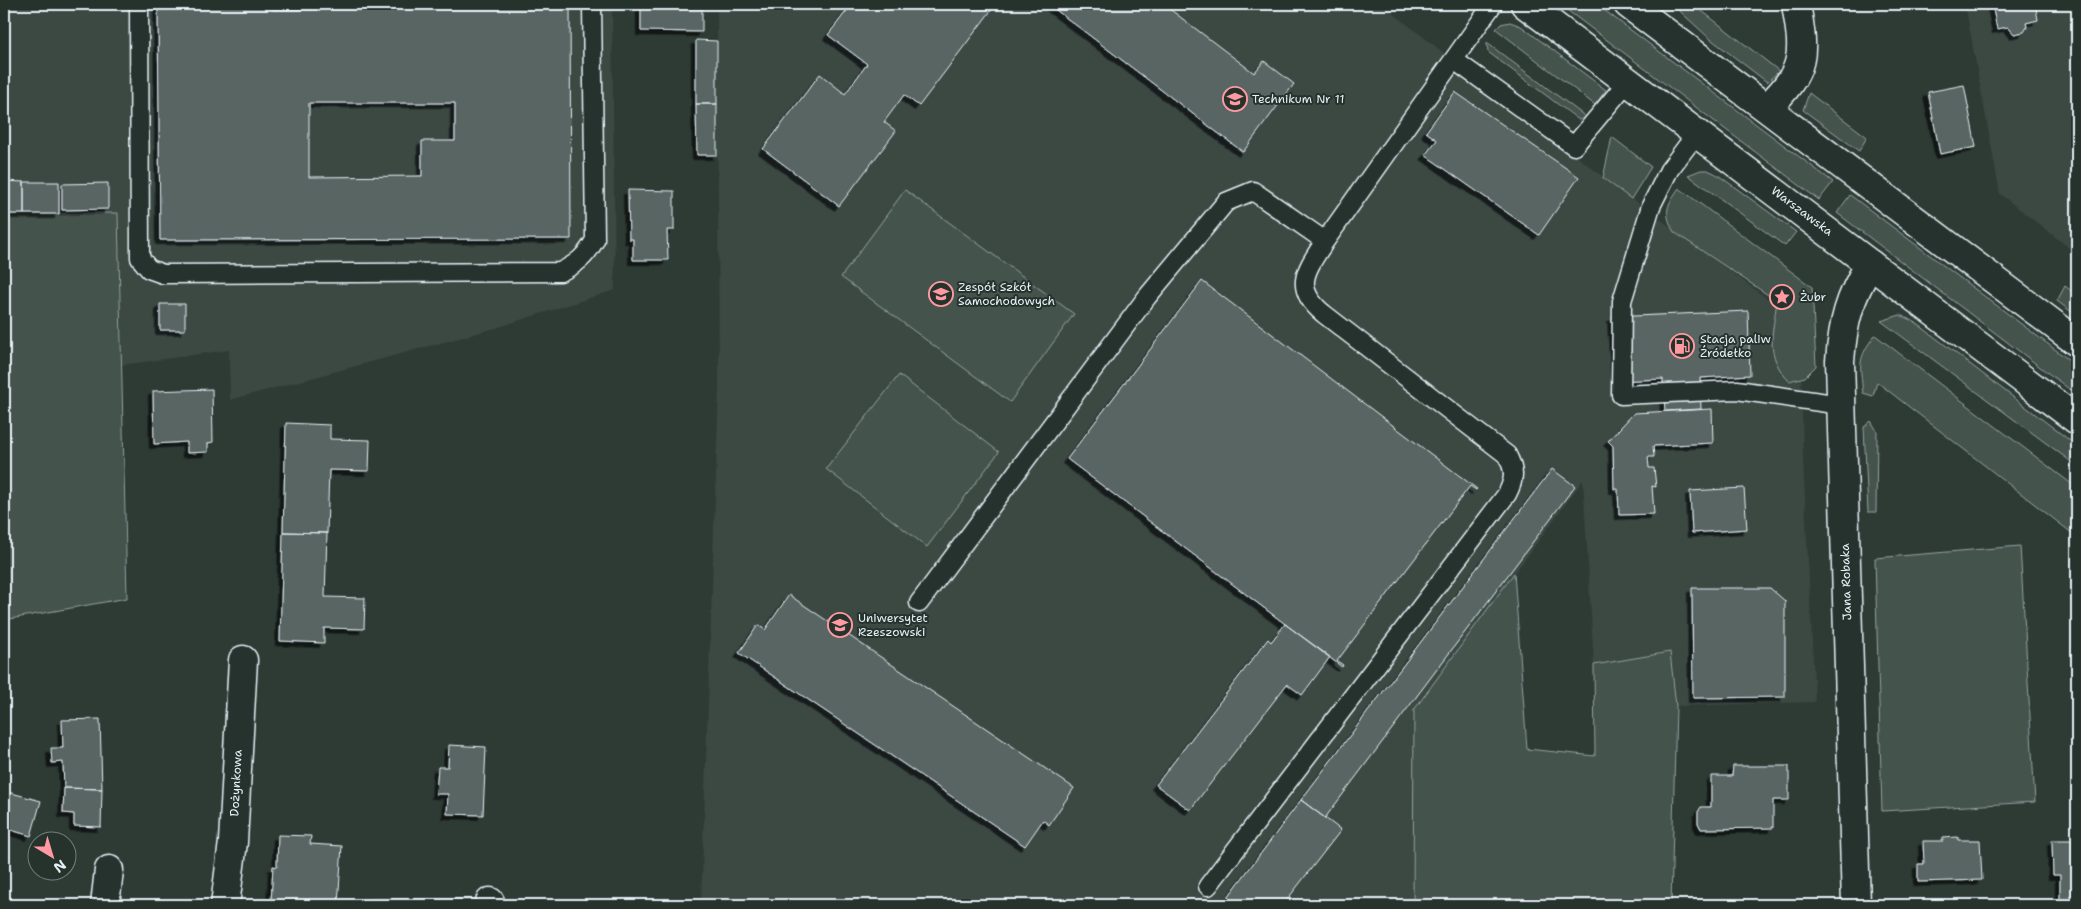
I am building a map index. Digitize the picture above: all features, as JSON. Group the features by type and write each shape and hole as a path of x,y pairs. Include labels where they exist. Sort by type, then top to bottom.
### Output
{"main road":[{"name":"Warszawska","path":"1526,4 2077,420"},
{"path":"1628,4 2077,342"},
{"path":"1767,108 1796,74 1802,43 1796,4"},
{"name":"Jana Robaka","path":"1856,905 1840,361 1842,336 1852,294 1870,264"},
{"name":"Dożynkowa","path":"225,905 233,842 243,660"},
{"path":"105,905 109,870"}],"lane":[{"path":"139,4 140,258 149,269 163,274 560,272 577,264 589,252 595,240 592,4"},
{"path":"1208,886 1507,494 1514,480 1513,466 1507,455 1324,314 1311,300 1305,288 1304,274 1324,241 1493,4"},
{"path":"1454,60 1574,146 1628,81"},
{"path":"1696,133 1669,170 1652,206 1622,301 1621,395 1737,390 1841,405"},
{"path":"919,603 1148,298 1226,202 1253,191 1324,241"}],"shaded area":[{"path":"4,4 612,4 615,290 496,328 230,400 229,350 122,365 118,213 6,214 4,283"},
{"path":"717,4 1381,4 1602,176 1800,323 1803,458 1815,702 1676,706 1670,652 1594,665 1583,480 1414,710 1413,905 701,905 719,386"},
{"path":"1559,4 1596,4 1833,182 1819,200"},
{"path":"1672,4 1693,4 1779,71 1767,82 1708,37"},
{"path":"1965,4 2077,4 2077,254 2000,194"},
{"path":"1510,22 1521,26 1606,90 1595,105 1496,29 1501,24"},
{"path":"1487,43 1586,117 1579,120 1488,52"},
{"path":"1809,93 1867,137 1859,151 1803,110"},
{"path":"1612,137 1651,167 1631,199 1603,178"},
{"path":"1701,170 1708,170 1718,175 1796,232 1785,246 1688,175"},
{"path":"1679,188 1812,287 1816,366 1805,377 1789,381 1776,362 1773,352 1772,333 1777,301 1674,232 1668,219 1668,209"},
{"path":"905,190 1074,314 1010,402 841,277"},
{"path":"1850,195 2077,366 2077,395 1837,213"},
{"path":"118,213 127,598 4,620 4,283 6,214"},
{"path":"2065,286 2077,295 2077,316 2057,301"},
{"path":"1900,315 1915,322 2077,446 2077,466 1881,321"},
{"path":"1875,335 2077,488 2077,537 1877,382 1873,396 1863,393 1861,362 1865,350"},
{"path":"899,375 999,452 927,547 826,469"},
{"path":"1871,421 1877,431 1876,512 1868,512 1864,427"},
{"path":"2020,546 2035,802 1882,811 1875,558"},
{"path":"1514,573 1527,749 1595,756 1594,665 1670,652 1676,706 1671,905 1413,905 1414,710"},
{"path":"372,899 477,899 476,905 372,905"}],"building":[{"path":"158,4 273,4 273,10 454,8 454,4 570,4 571,239 160,240","holes":["309,103 455,103 455,141 422,141 422,176 309,177"]},
{"path":"641,4 702,4 702,32 641,31"},
{"path":"852,4 996,4 919,106 904,95 884,122 896,131 839,206 763,149 820,74 845,94 867,64 828,35"},
{"path":"1048,4 1163,4 1254,73 1264,61 1294,84 1243,152"},
{"path":"1992,4 2035,4 2038,20 2026,23 2027,27 2024,32 2014,34 2008,27 1997,29"},
{"path":"696,40 717,41 717,104 696,104"},
{"path":"1964,85 1976,147 1940,154 1928,92"},
{"path":"1455,92 1579,177 1539,235 1425,155 1437,140 1426,132"},
{"path":"696,104 717,104 717,155 697,155"},
{"path":"4,181 24,182 24,214 4,214"},
{"path":"24,182 59,182 59,214 24,214"},
{"path":"108,183 108,209 62,210 62,184"},
{"path":"628,190 674,191 674,230 667,230 668,260 633,260 633,239 629,239"},
{"path":"1202,281 1477,489 1470,486 1337,661 1343,665 1342,667 1067,459"},
{"path":"160,304 185,304 185,330 160,330"},
{"name":"Stacja paliw Źródełko","path":"1748,311 1750,375 1700,378 1701,409 1665,411 1663,379 1616,381 1612,317"},
{"path":"212,389 213,442 208,443 208,452 187,453 187,442 154,444 153,391"},
{"path":"1712,409 1713,443 1653,446 1654,457 1648,457 1649,468 1654,468 1656,487 1652,486 1654,514 1619,515 1618,489 1614,489 1613,446 1608,441 1634,413"},
{"path":"286,423 330,425 330,439 370,440 369,471 329,470 327,533 283,532"},
{"path":"1552,469 1575,486 1325,818 1301,800"},
{"path":"1744,488 1747,529 1692,533 1690,491"},
{"path":"283,532 327,533 325,597 365,598 364,629 324,628 324,643 280,641"},
{"path":"1692,588 1770,588 1785,601 1785,697 1693,698"},
{"path":"789,595 1074,788 1049,825 1043,820 1025,846 739,653 758,625 765,630"},
{"path":"1285,624 1330,657 1302,695 1287,684 1190,810 1156,785 1268,639 1271,642"},
{"path":"100,719 102,789 64,788 63,762 52,763 51,748 63,748 62,720"},
{"path":"449,745 486,747 483,815 447,814 448,794 436,794 438,767 448,767"},
{"path":"1733,766 1789,766 1789,800 1773,800 1773,828 1701,829 1698,823 1698,812 1701,807 1711,807 1711,776 1732,776"},
{"path":"64,788 102,789 101,827 74,826 74,814 63,813"},
{"path":"4,791 41,801 32,832 28,832 28,835 4,828"},
{"path":"1301,800 1341,830 1283,905 1222,905"},
{"path":"278,835 311,836 310,844 342,846 338,905 271,903 273,866 277,867"},
{"path":"1958,837 1958,840 1980,840 1982,880 1918,882 1918,864 1924,864 1923,841 1943,841 1943,838"},
{"path":"2052,840 2077,840 2077,905 2060,905 2060,875 2053,875"}],"place":[{"name":"Technikum Nr 11","path":"1235,99"},
{"name":"Zespół Szkół Samochodowych","path":"941,294"},
{"name":"Żubr","path":"1782,297"},
{"name":"Stacja paliw Źródełko","path":"1682,346"},
{"name":"Uniwersytet Rzeszowski","path":"840,625"}]}
